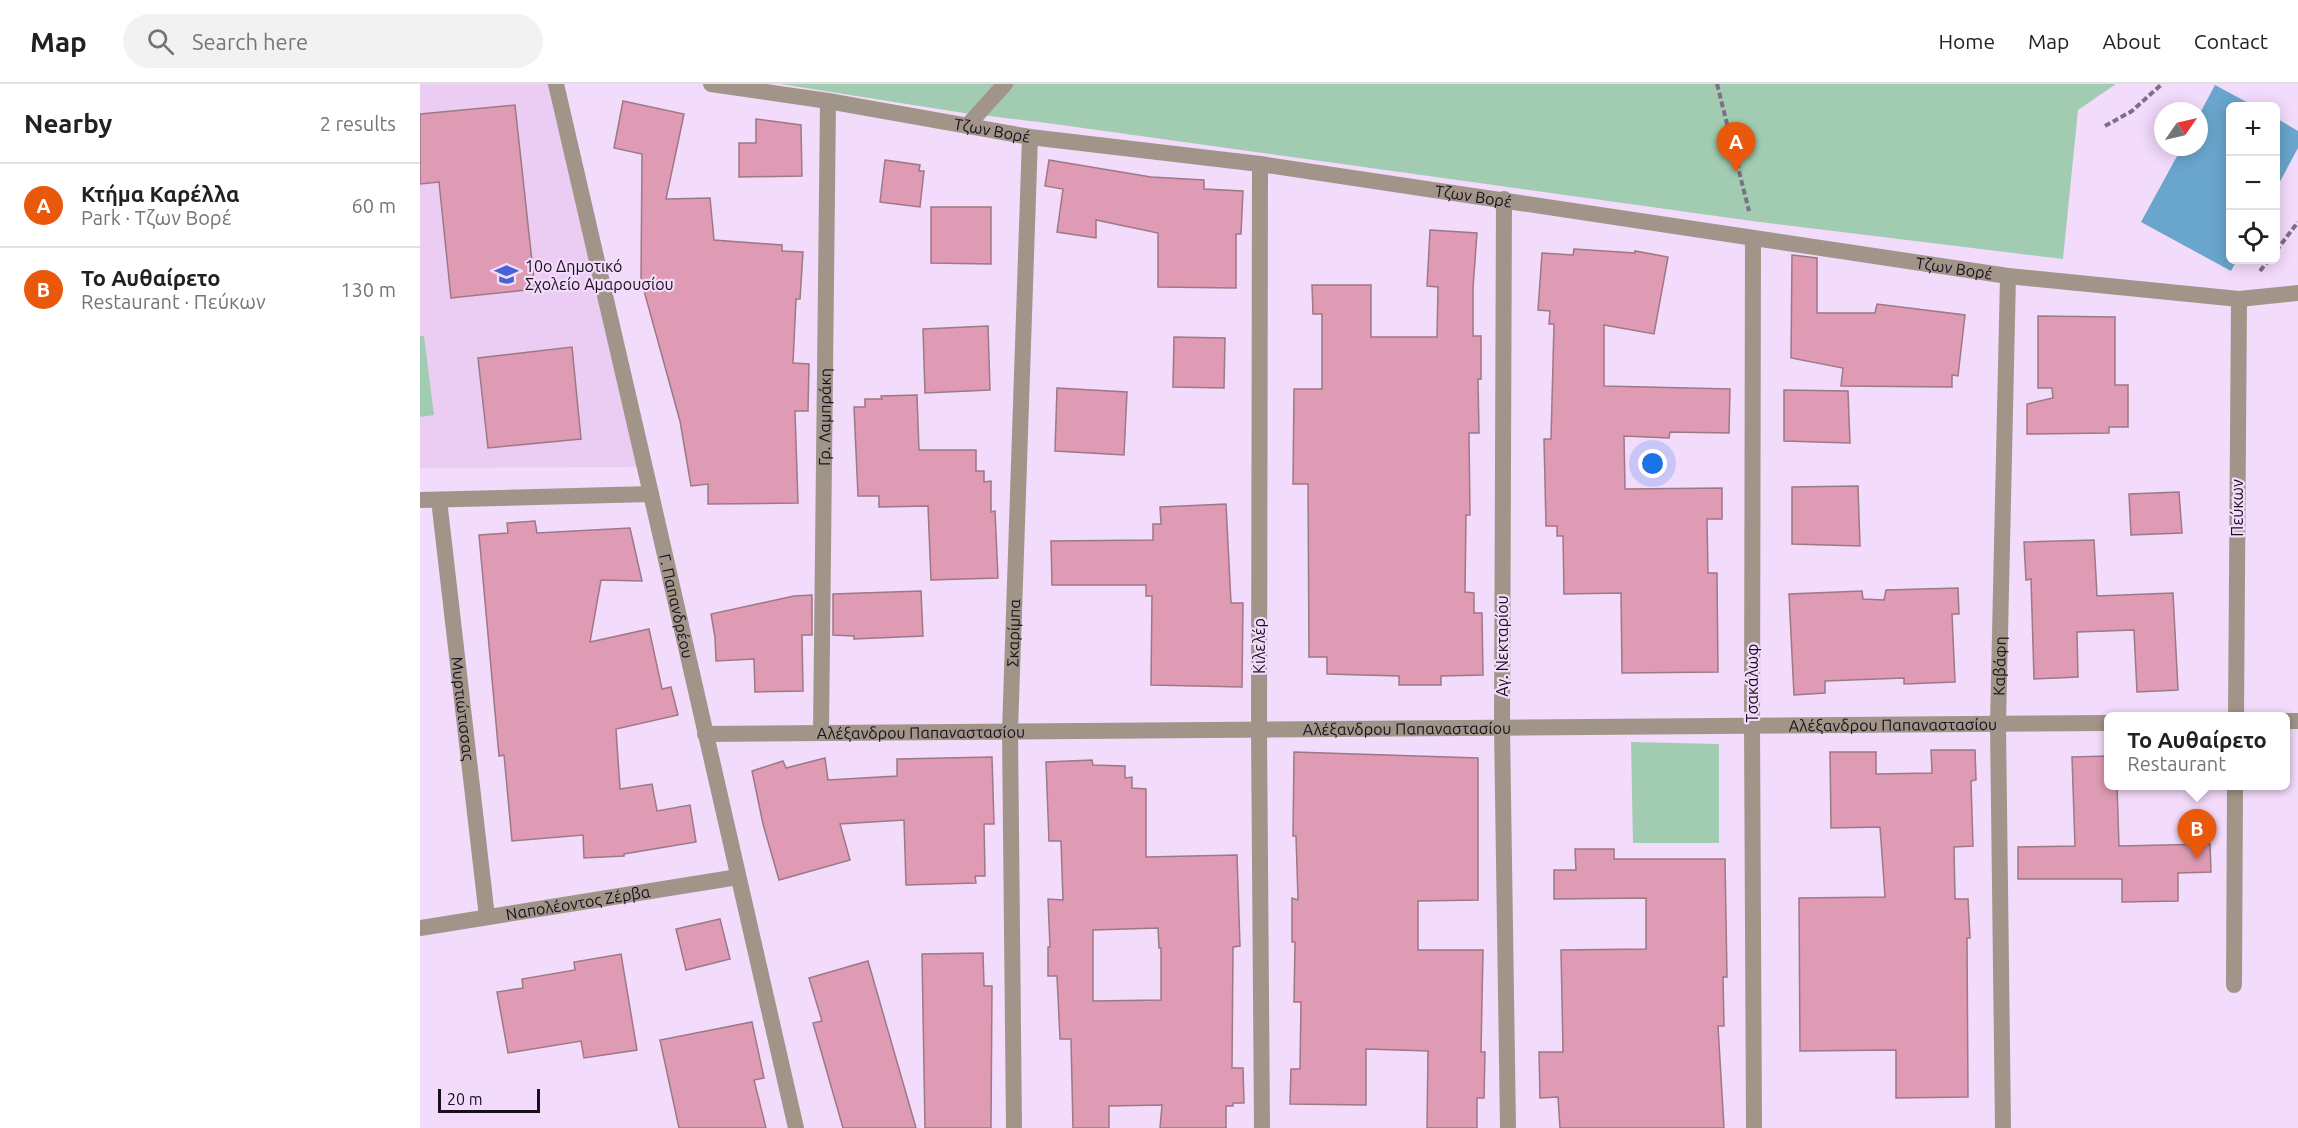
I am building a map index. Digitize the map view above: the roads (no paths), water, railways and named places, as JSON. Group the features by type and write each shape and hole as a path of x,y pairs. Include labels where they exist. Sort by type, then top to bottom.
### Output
{"street":[{"name":"Γ. Παπανδρέου","path":"556,84 796,1128"},
{"name":"Τζων Βορέ","path":"711,84 828,101 1030,137 1260,164 2008,276 2238,299 2298,293"},
{"path":"968,125 1005,84"},
{"name":"Γρ. Λαμπράκη","path":"821,733 828,101"},
{"name":"Σκαρίμπα","path":"1014,1128 1010,732 1030,137"},
{"name":"Κιλελέρ","path":"1260,164 1259,730 1262,1128"},
{"name":"Αγ. Νεκταρίου","path":"1504,199 1502,728 1508,1128"},
{"name":"Τσακάλωφ","path":"1753,238 1754,1128"},
{"name":"Καβάφη","path":"2003,1128 1998,724 2008,276"},
{"name":"Πεύκων","path":"2236,712 2238,299"},
{"path":"420,500 651,494"},
{"name":"Μυρτιώτισσας","path":"439,500 487,917"},
{"name":"Αλέξανδρου Παπαναστασίου","path":"705,734 2104,723"},
{"path":"2234,985 2235,790"},
{"name":"Ναπολέοντος Ζέρβα","path":"420,928 738,877"}],"water":[{"path":"2215,85 2247,102 2226,102 2226,264 2235,264 2231,271 2141,222 2177,156 2208,156 2208,102 2206,102"},
{"path":"2280,120 2298,131 2298,148 2280,182"}],"place":[{"name":"Κτήμα Καρέλλα","path":"1736,172"},
{"name":"10ο Δημοτικό Σχολείο Αμαρουσίου","path":"507,275"},
{"name":"Το Αυθαίρετο","path":"2197,859"}]}
